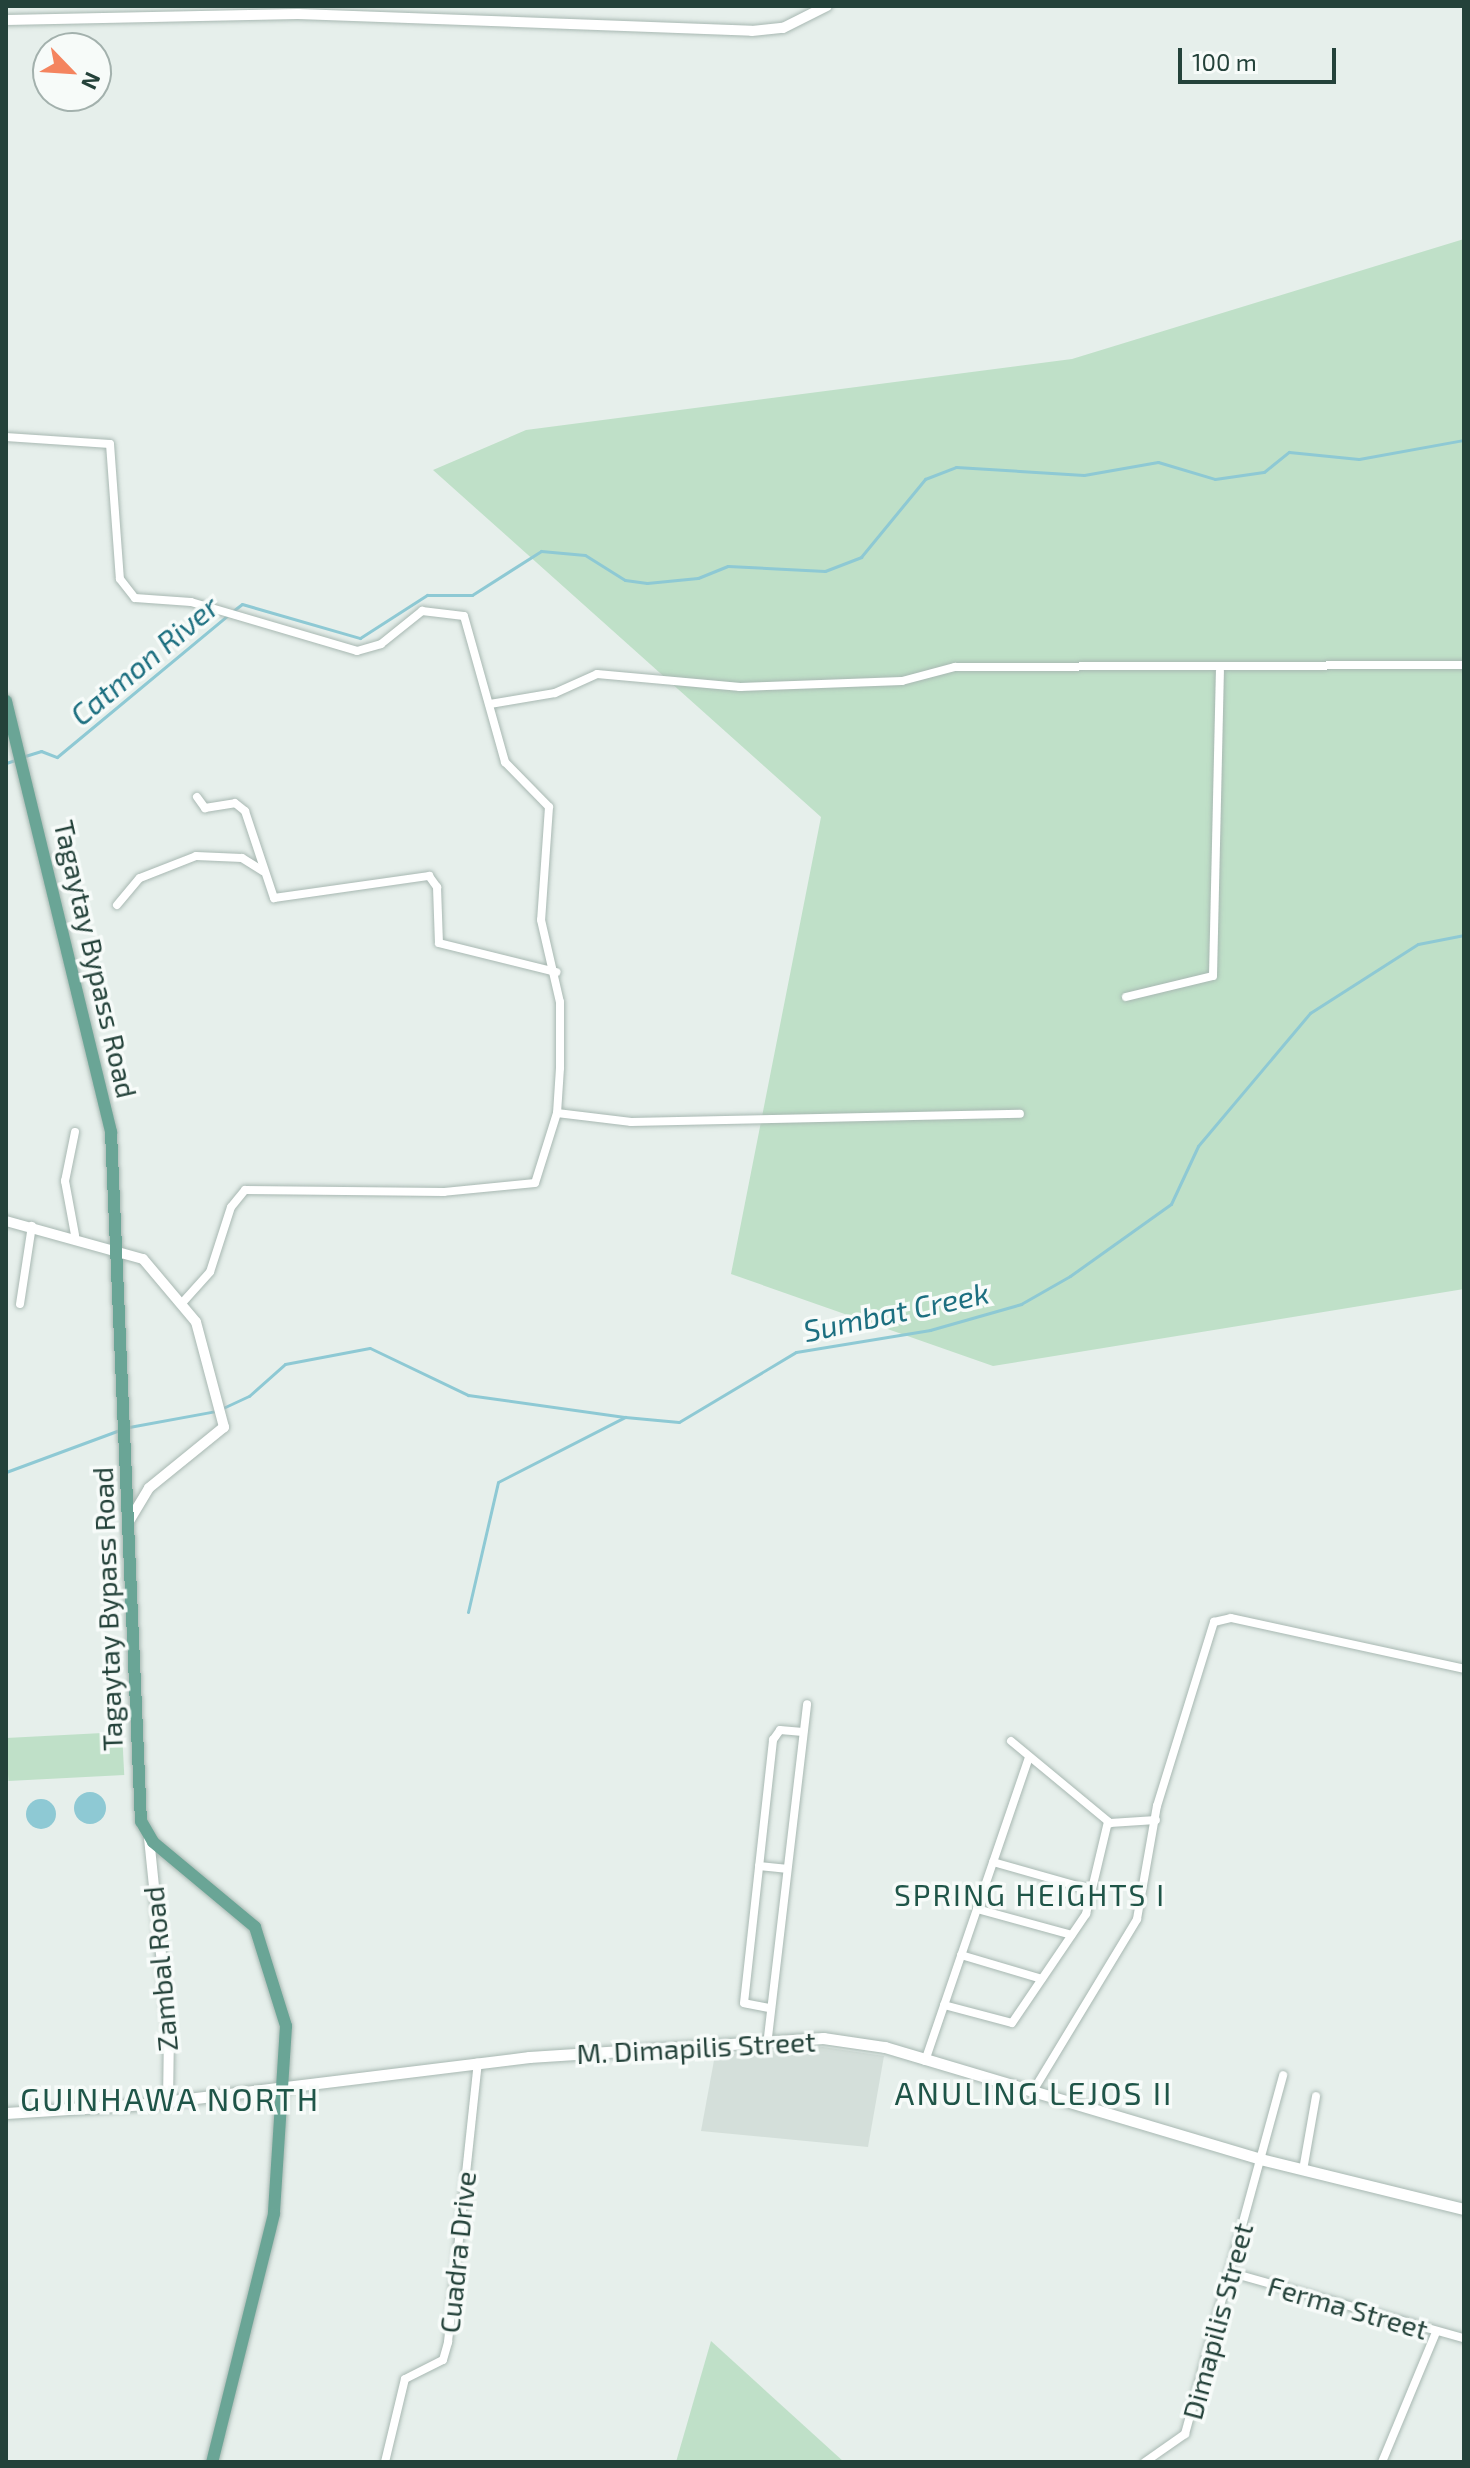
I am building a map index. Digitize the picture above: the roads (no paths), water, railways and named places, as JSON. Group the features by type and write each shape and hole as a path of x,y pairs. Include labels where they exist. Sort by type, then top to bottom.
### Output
{"main road":[{"name":"Tagaytay Bypass Road","path":"6,701 33,798 110,1122 140,1813 149,1838"},
{"path":"149,1838 255,1927 285,2019 285,2089 263,2273 212,2462"},
{"name":"M. Dimapilis Street","path":"6,2113 285,2089 529,2057 768,2037 852,2040 1260,2159 1464,2209"}],"street":[{"path":"6,20 298,14 752,31 783,28 827,6"},
{"path":"6,437 110,444 125,588 143,601 219,609 366,652 422,611 454,611 471,624 509,768 549,807 541,920 556,972 557,1113 535,1183 444,1192 239,1193 210,1272 184,1301"},
{"path":"490,704 555,693 597,674 740,687 902,681 947,668 1220,671 1464,665"},
{"path":"1126,997 1213,976 1220,671"},
{"path":"197,797 205,808 241,806 264,872 278,899 429,876 437,887 439,943 556,972"},
{"path":"117,905 140,878 196,856 242,858 264,872"},
{"path":"557,1113 631,1122 1020,1114"},
{"path":"75,1132 65,1181 75,1235"},
{"path":"6,1221 75,1235 114,1248 154,1267 184,1301 218,1400 222,1432 139,1499 128,1534"},
{"path":"20,1304 32,1226"},
{"path":"1033,2091 1137,1919 1156,1820 1199,1669 1221,1618 1464,1669"},
{"path":"768,2037 807,1704"},
{"path":"769,2008 744,2003 775,1734 803,1732"},
{"path":"1011,1741 1108,1822 1156,1820"},
{"path":"925,2061 1029,1757"},
{"path":"944,2005 1012,2023 1072,1935 1092,1890 1108,1822"},
{"name":"Zambal Road","path":"149,1838 169,2031 168,2100"},
{"path":"993,1862 1092,1890"},
{"path":"759,1866 786,1869"},
{"path":"977,1909 1072,1935"},
{"path":"961,1955 1042,1979"},
{"name":"Cuadra Drive","path":"385,2462 405,2379 443,2360 448,2342 478,2063"},
{"name":"Dimapilis Street","path":"1145,2462 1185,2434 1232,2273 1283,2075"},
{"path":"1303,2170 1316,2096"},
{"name":"Ferma Street","path":"1232,2273 1464,2338"},
{"path":"1382,2462 1436,2332"}],"water":[{"path":"90,1792 101,1797 106,1808 101,1819 90,1824 79,1819 74,1808 79,1797"},
{"path":"41,1799 47,1800 55,1808 55,1820 47,1828 41,1829 35,1828 27,1820 26,1814 27,1808 35,1800"}],"waterway":[{"name":"Catmon River","path":"233,611 242,604 360,638 427,595 472,595 541,551 585,555 625,580 647,583 698,578 728,566 825,571 861,557 925,479 956,467 1084,475 1158,462 1215,479 1264,472 1289,452 1359,459 1464,440"},
{"name":"Catmon River","path":"25,756 41,751 57,757 227,616"},
{"name":"Catmon River","path":"6,763 18,759"},
{"name":"Sumbat Creek","path":"468,1612 498,1482 625,1417 679,1422 796,1352 930,1330 1021,1304 1070,1276 1171,1204 1198,1146 1310,1013 1418,944 1464,935"},
{"path":"223,1408 249,1396 285,1364 370,1348 468,1395 624,1417"},
{"path":"129,1427 216,1411"},
{"path":"6,1472 122,1429"}],"district":[{"name":"SPRING HEIGHTS I","path":"1030,1894"},
{"name":"ANULING LEJOS II","path":"1034,2092"},
{"name":"GUINHAWA NORTH","path":"170,2098"}]}
